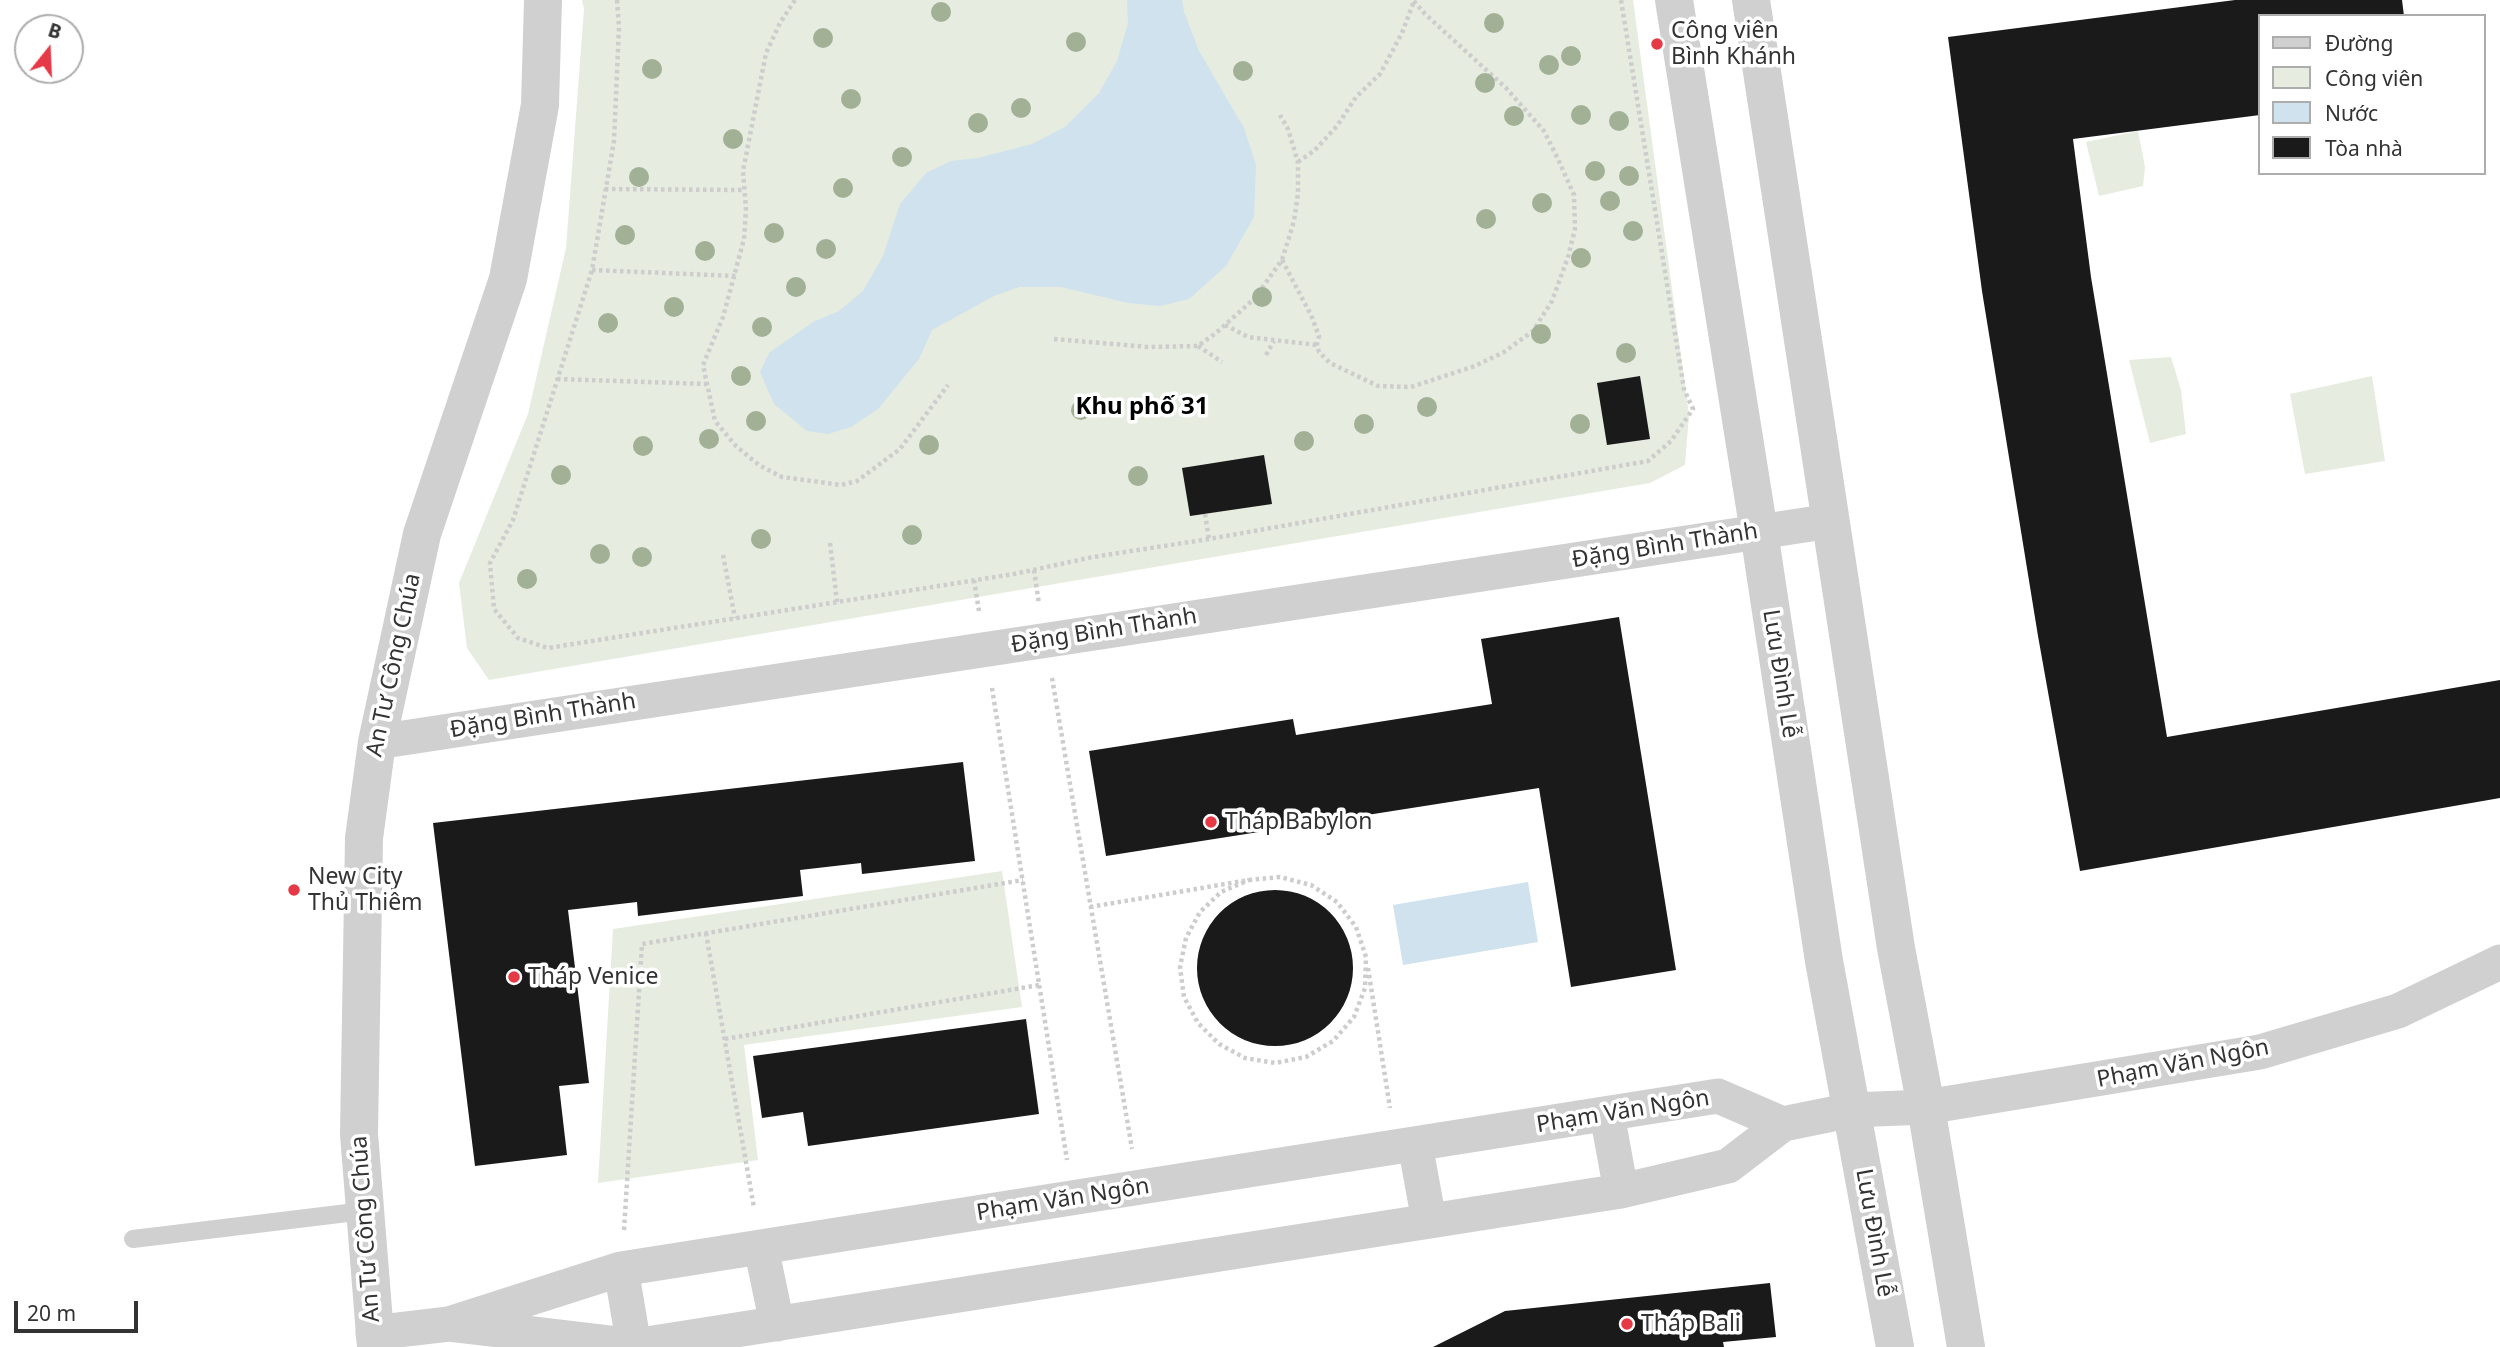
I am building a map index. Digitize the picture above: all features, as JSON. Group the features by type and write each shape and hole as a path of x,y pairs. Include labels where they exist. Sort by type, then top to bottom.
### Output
{"street":[{"name":"An Tư Công Chúa","path":"374,1340 359,1134 364,838 377,742 422,534 508,279 540,104 543,0"},
{"name":"Lưu Đình Lễ","path":"1674,0 1824,961 1895,1347"},
{"path":"1751,0 1896,948 1966,1347"},
{"name":"Đặng Bình Thành","path":"377,742 1831,521"},
{"name":"Phạm Văn Ngôn","path":"449,1324 621,1269 1718,1096 1783,1124 1852,1110 1926,1107 2260,1052 2398,1011 2500,962"},
{"path":"1607,1114 1621,1191"},
{"path":"374,1340 449,1324 634,1346 1621,1191 1728,1166 1783,1124"},
{"path":"1406,1145 1429,1221"},
{"path":"761,1247 777,1324"},
{"path":"621,1269 634,1346"}],"lane":[{"path":"133,1239 364,1212"}],"path":[{"path":"617,0 619,27 614,141 592,271 513,520 490,564 494,609 518,638 548,648 1034,570 1093,557 1648,461 1671,441 1693,409 1684,389 1620,0"},
{"path":"795,0 780,23 766,53 743,171 744,239 723,317 703,365 715,421 736,446 782,477 841,485 857,481 900,449 948,385"},
{"path":"1298,162 1315,150 1337,127 1356,97 1380,74 1402,33 1414,0"},
{"path":"1282,260 1311,315 1319,337 1319,352 1330,363 1378,386 1411,387 1475,366 1504,352 1533,331 1552,302 1575,229 1574,195 1544,131 1506,88 1425,14 1414,0"},
{"path":"1198,346 1254,299 1282,260 1294,221 1298,194 1298,162 1288,129 1280,115"},
{"path":"605,189 745,190"},
{"path":"592,271 736,276"},
{"path":"1225,325 1248,337 1317,345"},
{"path":"1054,339 1149,347 1198,346 1222,362"},
{"path":"1266,355 1274,341"},
{"path":"557,379 707,384"},
{"path":"1205,514 1209,539"},
{"path":"830,543 837,602"},
{"path":"723,555 735,618"},
{"path":"1034,570 1138,1188"},
{"path":"975,580 1073,1198"},
{"path":"1090,907 1280,877 1311,885 1337,902 1356,927 1366,957 1406,1145"},
{"path":"621,1269 642,944 1023,880"},
{"path":"1249,880 1221,892 1200,912 1186,938 1180,967 1184,997 1198,1023 1219,1044 1245,1058 1275,1063 1306,1057 1333,1041 1354,1017 1365,988 1366,957"},
{"path":"706,933 761,1247"},
{"path":"724,1039 1039,985"}],"green space":[{"path":"582,0 1633,0 1689,415 1685,465 1650,483 489,680 467,648 459,583 528,414 566,248 584,9"},
{"path":"2138,131 2145,167 2143,186 2099,196 2086,142"},
{"path":"2171,357 2181,390 2186,434 2150,443 2129,360"},
{"path":"2372,376 2385,461 2305,474 2290,394"},
{"path":"1002,871 1022,1007 744,1045 758,1160 598,1183 613,929"}],"water":[{"path":"1127,0 1182,0 1199,51 1244,128 1256,165 1254,217 1226,266 1189,299 1160,306 1128,303 1061,287 1019,287 994,296 932,330 919,359 878,409 851,427 828,434 807,431 774,404 760,372 769,353 813,322 839,311 863,291 883,256 900,204 926,173 951,161 978,158 1032,144 1065,127 1099,93 1117,61 1128,23"},
{"path":"1528,882 1538,942 1403,965 1393,905"}],"building":[{"path":"2235,0 2402,0 2404,14 2258,14 2258,115 2073,139 2091,277 2167,737 2500,680 2500,798 2080,871 2038,636 1982,291 1948,37"},
{"path":"1640,376 1650,439 1607,445 1597,383"},
{"path":"1264,455 1272,504 1190,516 1182,468"},
{"name":"Tháp Babylon","path":"1619,617 1676,970 1571,987 1539,788 1106,856 1089,751 1293,719 1296,735 1492,704 1481,639"},
{"name":"Tháp Venice","path":"963,762 975,861 862,874 861,863 800,870 803,896 638,916 637,902 568,910 589,1083 559,1086 567,1155 475,1166 433,823"},
{"path":"1275,890 1305,896 1330,913 1347,938 1353,968 1347,998 1330,1023 1305,1040 1275,1046 1245,1040 1220,1023 1203,998 1197,968 1203,938 1220,913 1245,896"},
{"path":"1026,1019 1039,1114 808,1146 803,1112 762,1118 753,1056"},
{"name":"Tháp Bali","path":"1770,1283 1776,1337 1723,1342 1724,1347 1433,1347 1505,1311"}],"place":[{"name":"Công viên Bình Khánh","path":"1657,44"},
{"name":"Tháp Babylon","path":"1211,822"},
{"name":"New City Thủ Thiêm","path":"294,890"},
{"name":"Tháp Venice","path":"514,977"},
{"name":"Tháp Bali","path":"1627,1324"}],"district":[{"name":"Khu phố 31","path":"1142,407"}]}
